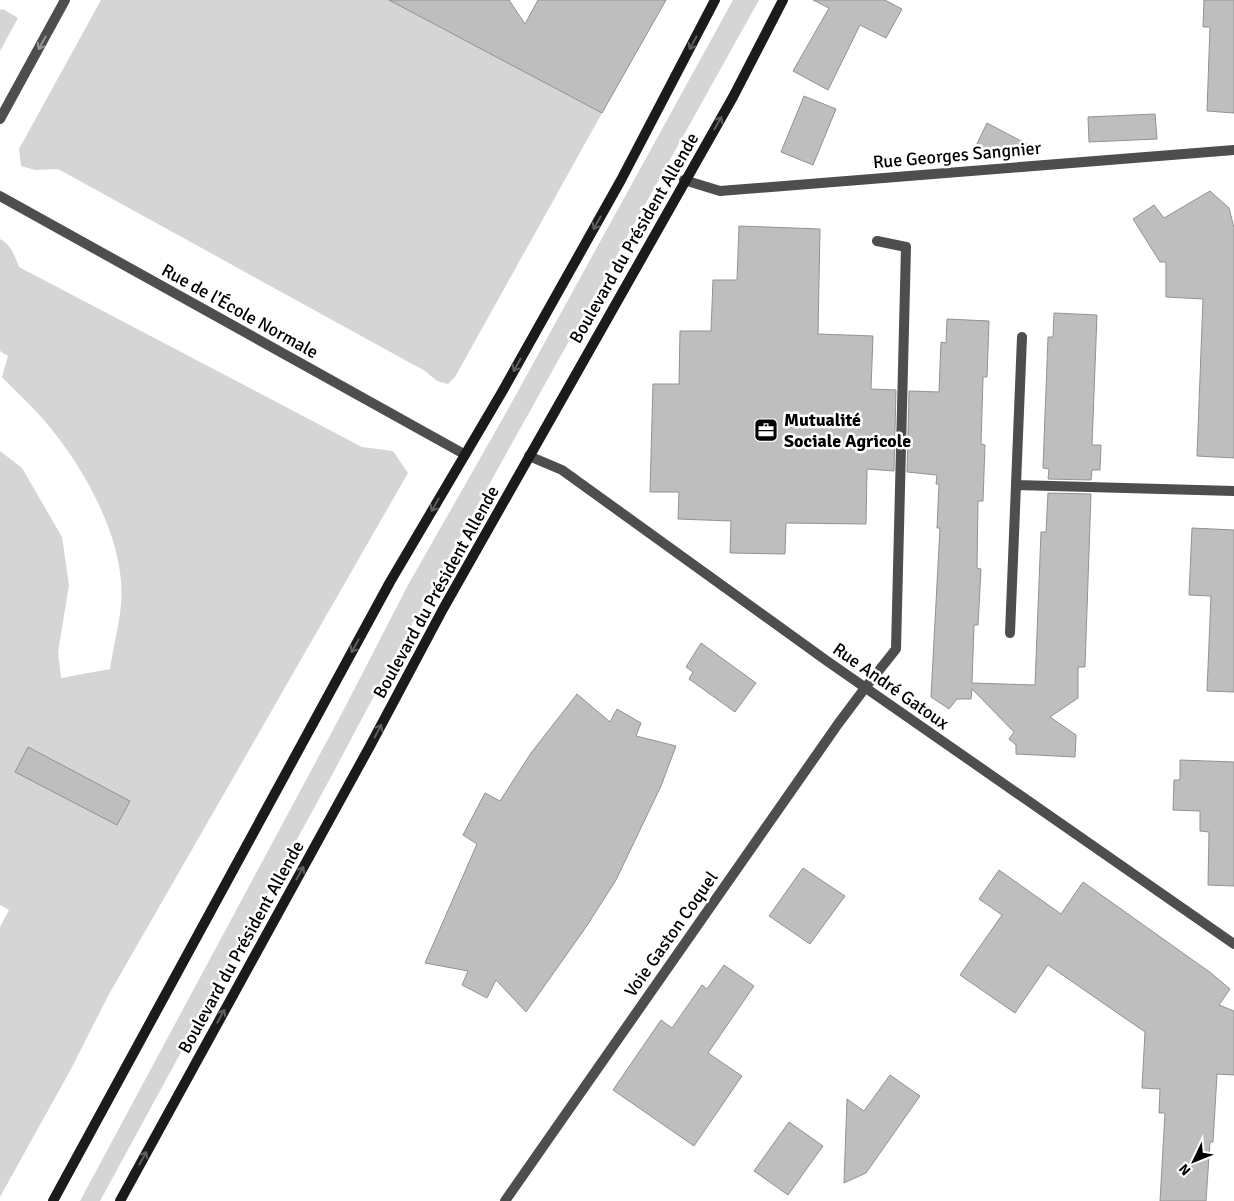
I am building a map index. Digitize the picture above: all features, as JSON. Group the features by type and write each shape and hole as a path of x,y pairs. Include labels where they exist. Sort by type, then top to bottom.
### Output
{"main road":[{"path":"53,1201 390,582 502,392 621,180 715,0"},
{"name":"Boulevard du Président Allende","path":"120,1201 370,746 443,609 733,96 784,0"}],"street":[{"path":"0,119 65,0"},
{"name":"Rue Georges Sangnier","path":"684,180 720,191 1234,150"},
{"name":"Rue de l'École Normale","path":"0,196 464,454"},
{"name":"Voie Gaston Coquel","path":"505,1201 826,740 896,649 906,247 877,241"},
{"path":"1010,633 1022,337"},
{"name":"Rue André Gatoux","path":"529,456 562,470 865,688 1234,944"},
{"path":"1016,485 1234,491"}],"shaded area":[{"path":"101,0 390,0 602,113 455,377 448,384 437,381 425,371 58,169 35,170 21,166 19,149"},
{"path":"733,0 759,0 427,596 332,775 100,1201 80,1201 342,713 408,585 507,411"},
{"path":"3,9 18,18 0,51 0,10"},
{"path":"0,239 10,247 19,267 362,447 393,451 408,473 108,996 71,1069 0,1197 0,927 9,910 0,905 0,451 22,468 62,537 69,585 58,652 61,678 110,669 121,605 121,581 117,556 109,530 87,481 57,437 2,377 8,356 0,351"}],"building":[{"path":"389,0 509,0 525,24 538,0 666,0 602,113"},
{"path":"813,0 885,0 902,9 886,38 860,25 828,90 793,71 829,8"},
{"path":"1204,0 1234,0 1234,113 1207,111 1210,27 1203,27"},
{"path":"804,96 836,109 813,165 781,152"},
{"path":"1155,114 1157,139 1089,142 1088,117"},
{"path":"987,123 1038,150 972,154"},
{"path":"1210,191 1229,208 1234,228 1234,458 1197,456 1203,299 1166,297 1166,262 1160,262 1133,219 1154,205 1164,218"},
{"name":"Mutualité Sociale Agricole","path":"739,226 820,229 818,334 873,336 871,389 896,390 894,471 867,469 866,524 786,523 785,554 730,553 731,521 678,519 679,492 650,492 653,384 679,384 680,331 711,331 713,280 737,280"},
{"path":"1054,313 1097,315 1092,445 1101,445 1100,470 1092,470 1091,480 1048,479 1049,469 1043,468 1048,337 1053,337"},
{"path":"947,319 989,321 987,377 983,377 981,444 985,445 983,501 978,501 977,568 981,569 978,625 974,625 972,683 1035,685 1041,532 1046,532 1048,493 1091,494 1085,667 1078,667 1078,698 1050,717 1076,735 1075,757 1016,754 1016,745 1009,739 1014,732 972,689 971,699 957,699 949,709 931,697 940,528 937,528 939,484 936,484 937,475 907,472 909,391 939,392 941,342 946,343"},
{"path":"1192,528 1234,530 1234,692 1207,691 1211,596 1189,595"},
{"path":"701,643 756,683 735,712 689,679 693,672 686,667"},
{"path":"577,694 610,722 617,709 641,723 636,736 676,746 661,786 616,880 586,927 526,1012 496,980 487,998 462,985 468,971 425,963 477,844 463,835 485,793 500,801 531,753"},
{"path":"28,747 130,801 117,825 15,772"},
{"path":"1180,760 1234,762 1234,886 1208,885 1209,832 1200,831 1200,811 1173,810 1174,780 1180,780"},
{"path":"803,868 845,896 810,944 769,916"},
{"path":"999,870 1061,914 1083,882 1211,973 1230,989 1219,1005 1234,1011 1234,1075 1217,1074 1213,1142 1210,1142 1206,1201 1160,1201 1165,1113 1159,1113 1160,1089 1142,1088 1145,1032 1048,965 1015,1013 960,975 1002,915 979,899"},
{"path":"724,965 754,986 708,1053 742,1076 694,1146 613,1090 661,1020 672,1028 702,985 707,989"},
{"path":"890,1075 920,1096 866,1173 844,1183 847,1099 864,1111"},
{"path":"789,1122 823,1146 788,1195 754,1171"}],"place":[{"name":"Mutualité Sociale Agricole","path":"766,430"}]}
